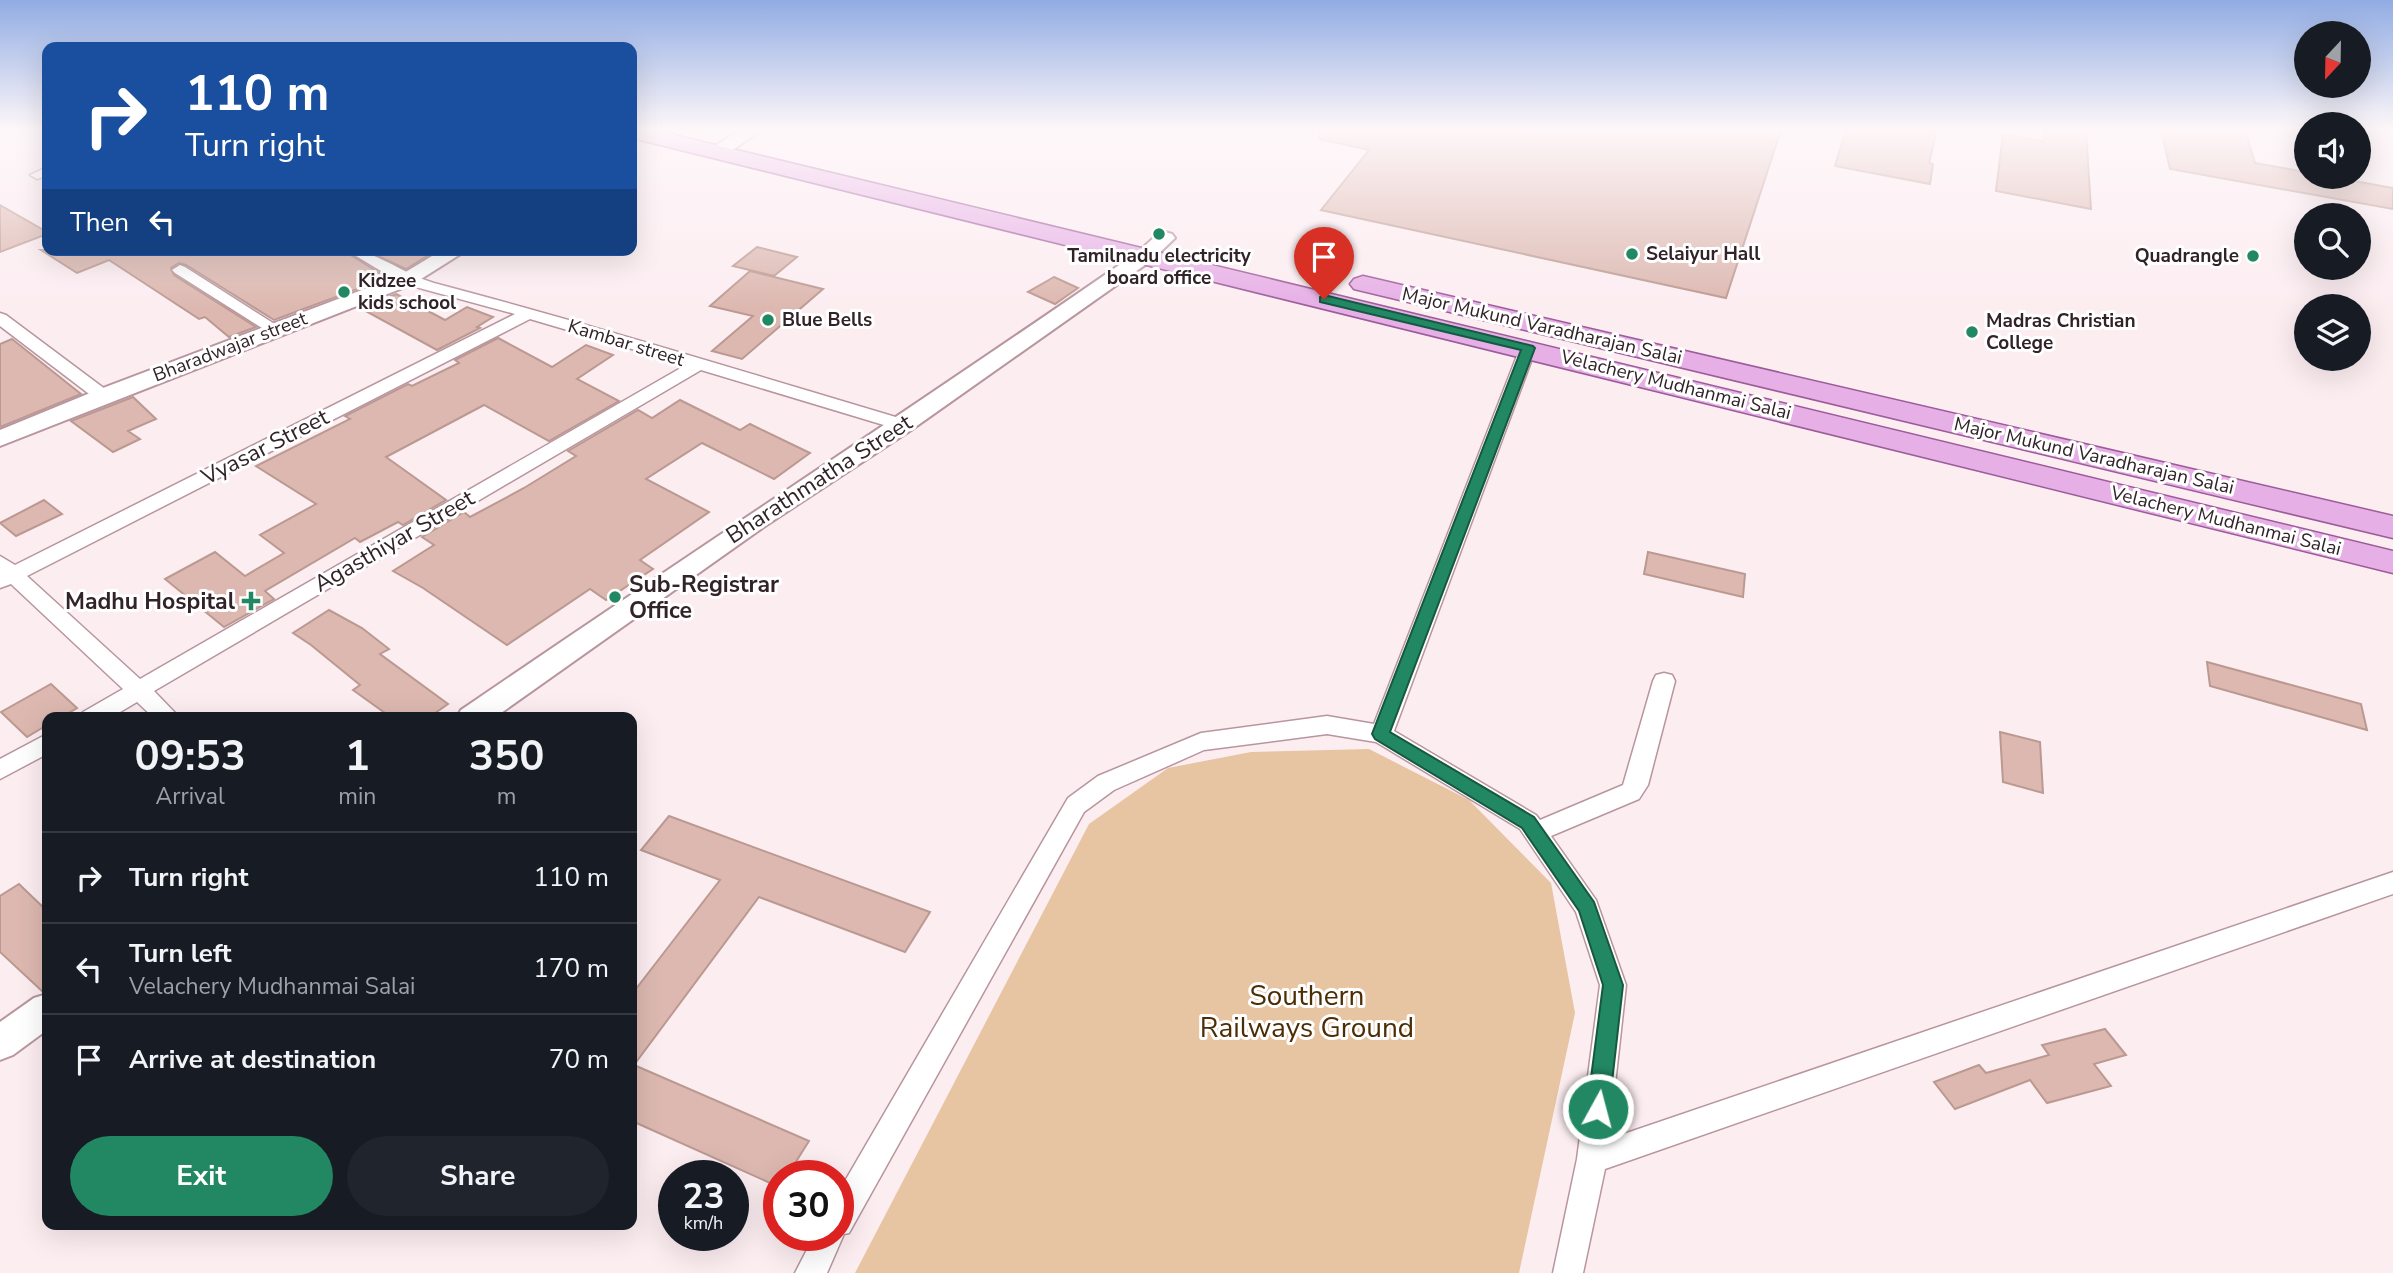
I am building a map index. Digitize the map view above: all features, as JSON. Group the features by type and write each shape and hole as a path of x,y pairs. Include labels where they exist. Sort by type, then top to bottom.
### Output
{"main road":[{"name":"Velachery Mudhanmai Salai","path":"927,189 1155,247 1528,348 2393,562"},
{"name":"Major Mukund Varadharajan Salai","path":"1155,247 2393,527"}],"street":[{"name":"Bharathmatha Street","path":"480,712 756,520 903,425 1155,247"},
{"name":"Kambar street","path":"364,256 406,280 529,313 903,425"},
{"name":"Bharadwajar street","path":"0,439 103,396 406,280 447,256"},
{"path":"180,270 276,330"},
{"name":"Vyasar Street","path":"4,573 529,313"},
{"path":"0,318 103,396"},
{"path":"1381,734 1528,348"},
{"name":"Agasthiyar Street","path":"101,712 698,365"},
{"path":"4,573 163,712"},
{"path":"1535,832 1630,792 1636,785 1664,681"},
{"path":"854,1194 1076,805 1106,783 1201,742 1327,725 1381,734 1528,822 1587,908 1613,985 1592,1159 1568,1273"},
{"path":"0,770 42,746"},
{"path":"1592,1159 2393,883"},
{"path":"0,1043 42,1014"},
{"path":"810,1273 822,1251"}],"green space":[{"name":"Southern Railways Ground","path":"1369,749 1469,800 1551,883 1575,1013 1519,1273 855,1273 1089,824 1168,768 1251,752"}],"building":[{"path":"1337,189 1762,189 1726,298 1321,210"},
{"path":"2090,189 2091,209 1996,191"},
{"path":"2284,189 2393,189 2393,209"},
{"path":"0,205 42,229 42,236 0,252"},
{"path":"757,247 797,257 774,276 733,266"},
{"path":"50,256 352,256 387,278 274,320 186,265 179,263 171,268 174,275 256,327 229,337 205,317 199,319 109,260 77,273"},
{"path":"378,256 427,256 406,269"},
{"path":"750,271 823,289 742,359 712,351 753,316 710,306"},
{"path":"1054,277 1078,288 1055,304 1028,292"},
{"path":"396,294 445,320 467,307 493,317 477,327 480,328 437,350 360,308"},
{"path":"498,338 552,367 586,345 613,355 577,379 619,401 549,441 484,405 386,457 446,500 403,525 398,522 360,542 355,538 265,591 274,599 224,627 165,579 215,552 245,576 284,553 260,535 316,504 256,466 350,419 345,416 408,384 412,386 459,363 455,360"},
{"path":"12,339 81,394 0,427 0,344"},
{"path":"133,397 156,419 128,431 140,439 113,452 71,421"},
{"path":"680,400 740,430 750,424 810,453 774,479 702,443 646,479 709,512 640,560 653,569 606,600 590,589 507,645 393,571 434,545 422,537 464,512 470,517 524,488 576,456 568,451 638,410 652,418"},
{"path":"44,500 62,514 16,536 0,523"},
{"path":"1648,552 1745,574 1743,597 1644,574"},
{"path":"329,610 362,628 389,649 380,654 448,704 437,712 384,712 353,690 360,685 293,633"},
{"path":"2207,662 2361,704 2367,730 2210,686"},
{"path":"51,684 77,708 70,712 42,712 42,728 27,737 1,712"},
{"path":"2000,732 2040,742 2043,793 2003,782"},
{"path":"669,816 930,912 905,952 759,897 637,1061 637,988 720,880 641,850"},
{"path":"19,884 42,906 42,991 0,952 0,896"},
{"path":"2105,1029 2126,1055 2094,1064 2111,1086 2047,1103 2030,1080 1955,1109 1934,1082 1979,1065 1986,1073 2049,1055 2042,1045"},
{"path":"637,1066 809,1141 797,1160 763,1160 763,1180 749,1174 749,1160 719,1160 637,1123"}],"place":[{"name":"Tamilnadu electricity board office","path":"1159,234"},
{"name":"Selaiyur Hall","path":"1632,254"},
{"name":"Quadrangle","path":"2253,256"},
{"name":"Kidzee kids school","path":"344,292"},
{"name":"Blue Bells","path":"768,320"},
{"name":"Madras Christian College","path":"1972,332"},
{"name":"Sub-Registrar Office","path":"615,597"},
{"name":"Madhu Hospital","path":"251,601"}],"route":[{"path":"1324,299 1528,348 1381,734 1528,822 1587,908 1613,985 1598,1109"}]}
